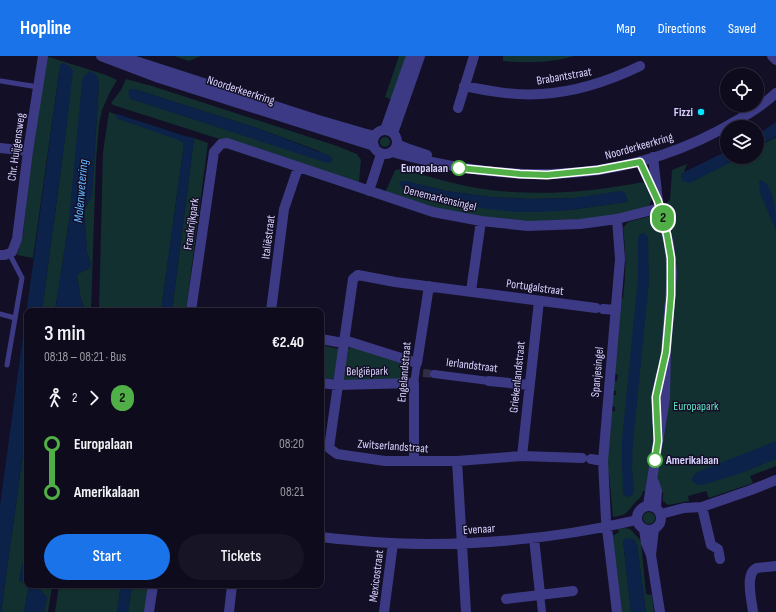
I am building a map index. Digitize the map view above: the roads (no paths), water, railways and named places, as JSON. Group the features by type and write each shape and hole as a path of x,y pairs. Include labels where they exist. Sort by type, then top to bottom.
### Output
{"street":[{"name":"Chr. Huijgensweg","path":"5,254 12,252 17,239 41,56"},
{"name":"Noorderkeerkring","path":"101,56 159,78 377,145"},
{"name":"Noorderkeerkring","path":"120,56 363,133 377,145"},
{"path":"389,132 411,56"},
{"path":"389,132 420,56"},
{"path":"458,108 474,56"},
{"path":"772,56 776,60"},
{"name":"Brabantstraat","path":"464,86 493,92 540,95 582,88 621,75 640,66"},
{"name":"Noorderkeerkring","path":"395,148 432,163 459,168 547,175 598,170 640,162 704,138 743,117 776,93"},
{"path":"369,191 379,132 389,132 396,138 395,148 387,154 377,145"},
{"name":"Denemarkensingel","path":"221,144 227,143 433,212 481,221 536,226 580,224 617,219 659,204"},
{"name":"Frankrijkpark","path":"191,308 214,152 221,144"},
{"path":"0,148 28,151"},
{"path":"653,157 659,204 669,244 672,273 666,352 665,398 653,478 657,491 655,509 661,521 657,527 649,529 639,525 637,520 638,512 644,506 655,509 702,506 776,480"},
{"path":"640,162 659,204"},
{"name":"Italiëstraat","path":"271,308 284,209 298,168"},
{"name":"Spanjesingel","path":"617,219 620,259 603,461 607,527 617,612"},
{"path":"471,292 481,221"},
{"name":"Portugalstraat","path":"344,341 353,279 358,275 471,292 616,310"},
{"name":"Engelandstraat","path":"414,461 414,383 418,369 429,286"},
{"name":"Griekenlandstraat","path":"522,456 538,300"},
{"path":"324,339 344,341 418,369"},
{"path":"338,385 344,341"},
{"name":"Ierlandstraat","path":"434,374 529,385"},
{"name":"Belgiëpark","path":"324,383 338,385 414,383"},
{"name":"Zwitserlandstraat","path":"338,385 329,448 337,454 385,461 457,461 522,456 603,461"},
{"path":"457,461 466,612"},
{"path":"702,506 711,545 718,549 720,559"},
{"name":"Evenaar","path":"324,537 393,543 462,543 534,538 607,527 637,520"},
{"path":"649,529 651,555 660,612"},
{"path":"534,538 542,612"},
{"name":"Mexicostraat","path":"384,612 393,543"},
{"path":"753,612 749,581 751,573 756,569 776,566"},
{"path":"149,612 153,588"},
{"path":"228,612 232,588"},
{"path":"506,599 573,591"}],"lane":[{"path":"1,81 38,87"},
{"path":"5,254 22,278 7,365"},
{"path":"0,314 15,318"}],"water":[{"path":"63,63 70,66 73,71 42,308 27,308 60,65"},
{"name":"Molenwetering","path":"90,71 96,74 99,81 92,194 84,212 87,252 91,264 87,270 79,273 77,276 84,308 55,308 69,221 82,81 84,76"},
{"path":"131,89 257,128 330,156 333,159 331,163 324,162 131,99 128,93"},
{"path":"117,114 194,138 172,308 161,308 184,144 179,140 118,119 115,116"},
{"path":"776,122 776,136 764,144 764,130"},
{"path":"720,154 720,164 727,164 690,183 682,181 681,175 684,172"},
{"path":"761,180 770,189 772,195 775,210 776,231 760,193 759,182"},
{"path":"401,181 447,191 490,197 530,199 574,198 620,191 625,193 628,200 626,202 561,211 522,212 491,210 431,197 402,188 399,183"},
{"path":"644,233 648,237 649,281 633,443 632,468 634,491 632,496 627,497 623,494 622,440 638,277 638,237 640,234"},
{"path":"24,329 24,447 1,612 0,505"},
{"path":"776,441 776,459 744,472 703,485 698,485 692,481 693,476 700,471"},
{"path":"628,538 634,539 637,545 646,612 631,612 623,540"},
{"path":"24,557 24,582 19,581"},
{"path":"28,588 38,588 47,597 44,612 24,612"},
{"path":"121,588 132,588 128,612 117,612"}],"tunnel":[{"path":"423,373 434,374"}],"place":[{"name":"Fizzi","path":"701,112"},
{"name":"Europalaan","path":"459,168"},
{"name":"Amerikalaan","path":"655,460"}],"park label":[{"name":"Europapark","path":"696,406"}]}
